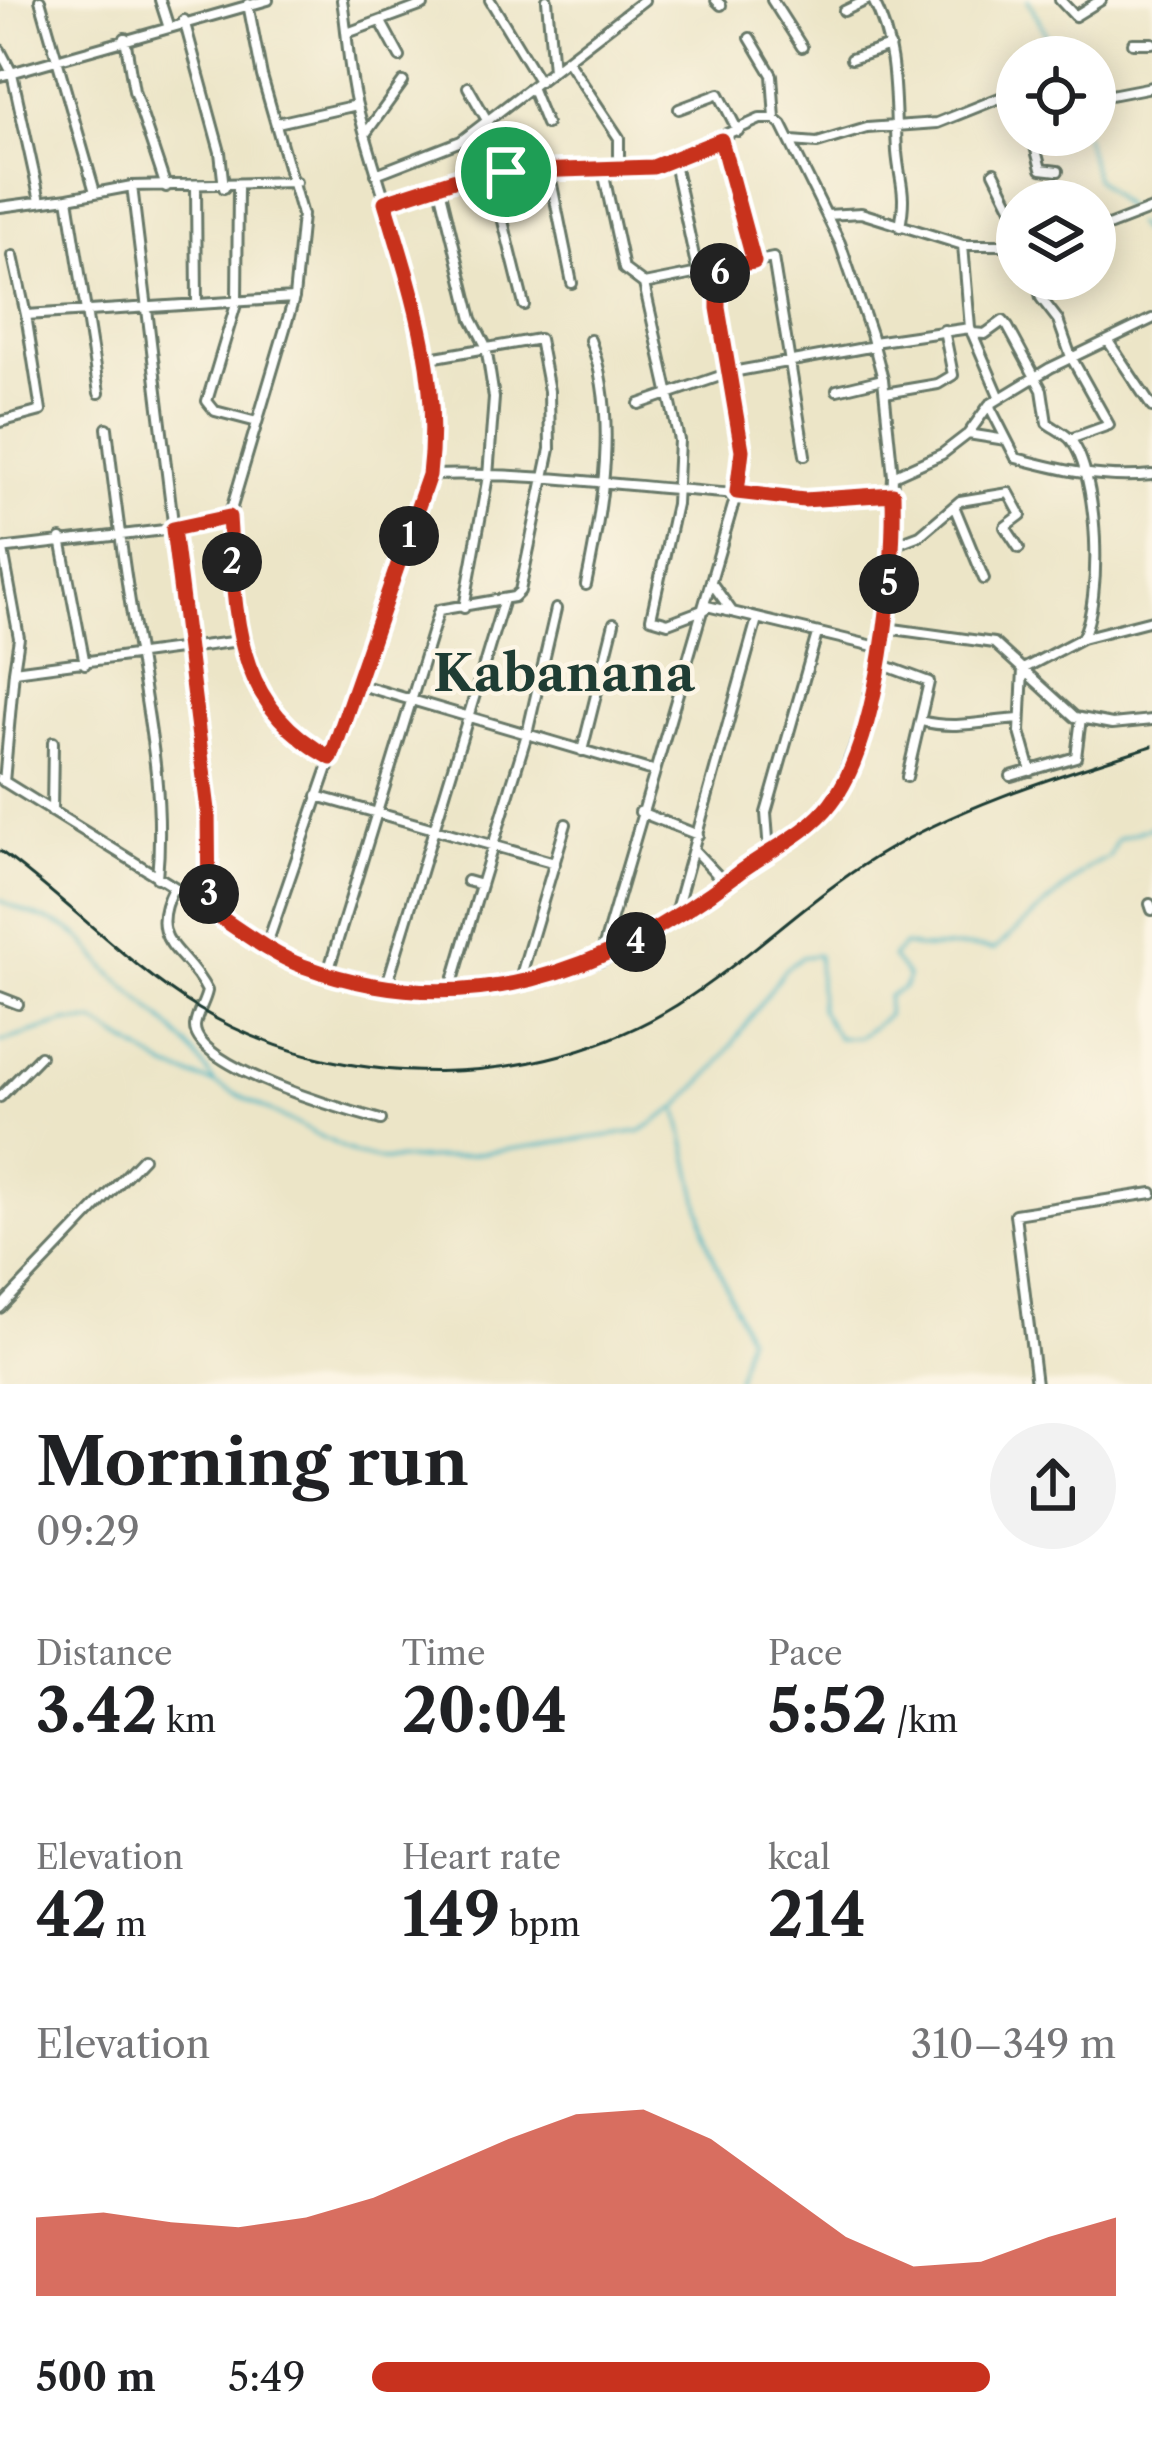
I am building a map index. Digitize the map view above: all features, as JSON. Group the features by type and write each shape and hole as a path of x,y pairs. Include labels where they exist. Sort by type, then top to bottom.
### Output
{"street":[{"path":"40,0 95,192"},
{"path":"160,0 168,25"},
{"path":"0,76 231,3 268,0"},
{"path":"266,946 429,475 435,405 430,358 357,105 342,0"},
{"path":"490,0 535,84 546,124"},
{"path":"548,0 553,70"},
{"path":"376,174 461,141 644,0"},
{"path":"772,0 802,47"},
{"path":"844,11 870,0 890,46 907,200 899,227"},
{"path":"1060,0 1075,16 1101,0"},
{"path":"248,4 302,215 294,298 229,517 239,641 248,668 280,724 331,758"},
{"path":"347,33 423,5"},
{"path":"184,20 220,152 224,188"},
{"path":"381,22 400,57"},
{"path":"125,38 134,91 158,149 166,187"},
{"path":"229,517 173,529 2,549 19,638 2,781 266,946 328,972 387,984 450,991 519,982 600,961 674,919 802,830 838,793 852,762 882,648 893,476 883,379 874,344 827,215 775,119 772,75 750,38"},
{"path":"1133,43 1152,43"},
{"path":"851,59 890,46"},
{"path":"0,50 12,73 40,201"},
{"path":"567,60 619,138 620,170"},
{"path":"365,134 403,82"},
{"path":"467,87 488,122"},
{"path":"1116,94 1152,87"},
{"path":"679,109 718,94 738,131"},
{"path":"790,141 817,142 866,128 937,123 996,99"},
{"path":"277,123 357,105"},
{"path":"385,202 491,173 602,171 674,163 760,119 775,119"},
{"path":"721,140 754,262"},
{"path":"1038,156 1041,169 1058,171"},
{"path":"674,163 697,270"},
{"path":"549,170 572,283"},
{"path":"602,171 624,269 644,284 679,440 678,486 651,618 668,622 707,607 882,648"},
{"path":"994,172 998,180"},
{"path":"491,173 524,305"},
{"path":"0,207 132,186 224,188 296,182"},
{"path":"439,184 472,319 486,346 494,398 488,476 464,608"},
{"path":"132,186 208,810 209,910"},
{"path":"196,187 196,302"},
{"path":"238,187 237,301 207,401 215,411 257,422"},
{"path":"68,198 99,393"},
{"path":"1116,223 1152,209"},
{"path":"827,215 861,213 963,245 996,245"},
{"path":"963,245 971,330 1000,398"},
{"path":"0,422 40,411 13,256"},
{"path":"644,284 773,258 805,454"},
{"path":"600,961 737,492 742,450 718,308 718,267"},
{"path":"26,315 294,298"},
{"path":"1046,300 1109,425 1070,439"},
{"path":"893,476 942,454 968,434 988,405 1071,357 1152,319"},
{"path":"639,404 731,373 944,330 985,334 1003,321 1035,377 1047,424 1070,439 1088,475 1097,549 1082,638"},
{"path":"885,393 938,384 953,375 944,330"},
{"path":"328,972 440,610 514,597 525,582 545,478 548,391 539,339 430,358"},
{"path":"586,585 603,481 603,410 590,340"},
{"path":"1109,343 1152,407"},
{"path":"837,390 883,379"},
{"path":"988,405 1016,458 1040,461 1066,475 1152,475"},
{"path":"106,428 162,822 158,878"},
{"path":"968,434 1006,440"},
{"path":"429,475 603,481 804,500 893,494"},
{"path":"891,546 920,535 953,506 1009,494 1021,515 1006,527 1019,548"},
{"path":"953,506 985,579"},
{"path":"61,539 85,664"},
{"path":"713,585 732,611"},
{"path":"387,984 503,599"},
{"path":"450,991 527,734 556,609"},
{"path":"674,919 757,619"},
{"path":"1023,669 1082,638 1152,620"},
{"path":"582,751 614,623"},
{"path":"886,628 994,643 1061,709 1081,718 1112,724 1152,720"},
{"path":"769,852 766,813 817,634"},
{"path":"14,671 239,641"},
{"path":"878,663 929,682 907,777"},
{"path":"1023,669 1019,719 1022,756 1030,771"},
{"path":"357,684 652,771"},
{"path":"922,722 946,728 985,718 1019,719"},
{"path":"1011,776 1076,757 1081,718"},
{"path":"52,812 53,742"},
{"path":"317,796 555,863"},
{"path":"640,812 698,835"},
{"path":"519,982 566,824"},
{"path":"694,849 725,884"},
{"path":"467,881 481,884"},
{"path":"173,888 161,914 162,928 207,991 195,1024 199,1038 242,1072 381,1120"},
{"path":"0,997 18,1004"},
{"path":"0,1097 40,1057"},
{"path":"0,1308 142,1158"},
{"path":"1036,1384 1016,1214 1152,1193"}],"waterway":[{"path":"1028,0 1048,36"},
{"path":"1090,156 1095,178 1130,212"},
{"path":"1135,224 1152,244"},
{"path":"0,1042 67,1022 94,1022 168,1068 216,1084 356,1154 382,1160 446,1158 641,1131 678,1107 717,1066 785,969 801,957 818,955 820,1009 838,1038 859,1037 887,1016 888,996 904,988 908,977 892,957 904,945 994,950 1089,867 1109,857 1117,839 1152,827"},
{"path":"0,900 76,935 180,1037 215,1083"},
{"path":"678,1110 708,1244 747,1336 736,1384"}],"railway":[{"path":"0,851 173,992 254,1037 313,1056 375,1068 439,1072 502,1067 564,1054 623,1034 677,1005 849,875 940,822 1010,793 1152,746"}],"district":[{"name":"Kabanana","path":"564,673"}],"route":[{"path":"721,140 739,191 754,262 718,267 718,308 742,450 737,492 804,500 893,494 888,617 852,762 830,806 802,830 652,934 600,961 519,982 420,991 302,966 209,910 208,810 173,529 229,517 239,641 248,668 280,724 331,758 429,475 434,435 430,358 385,202 475,173 506,172 653,167 674,163 721,140"}]}
